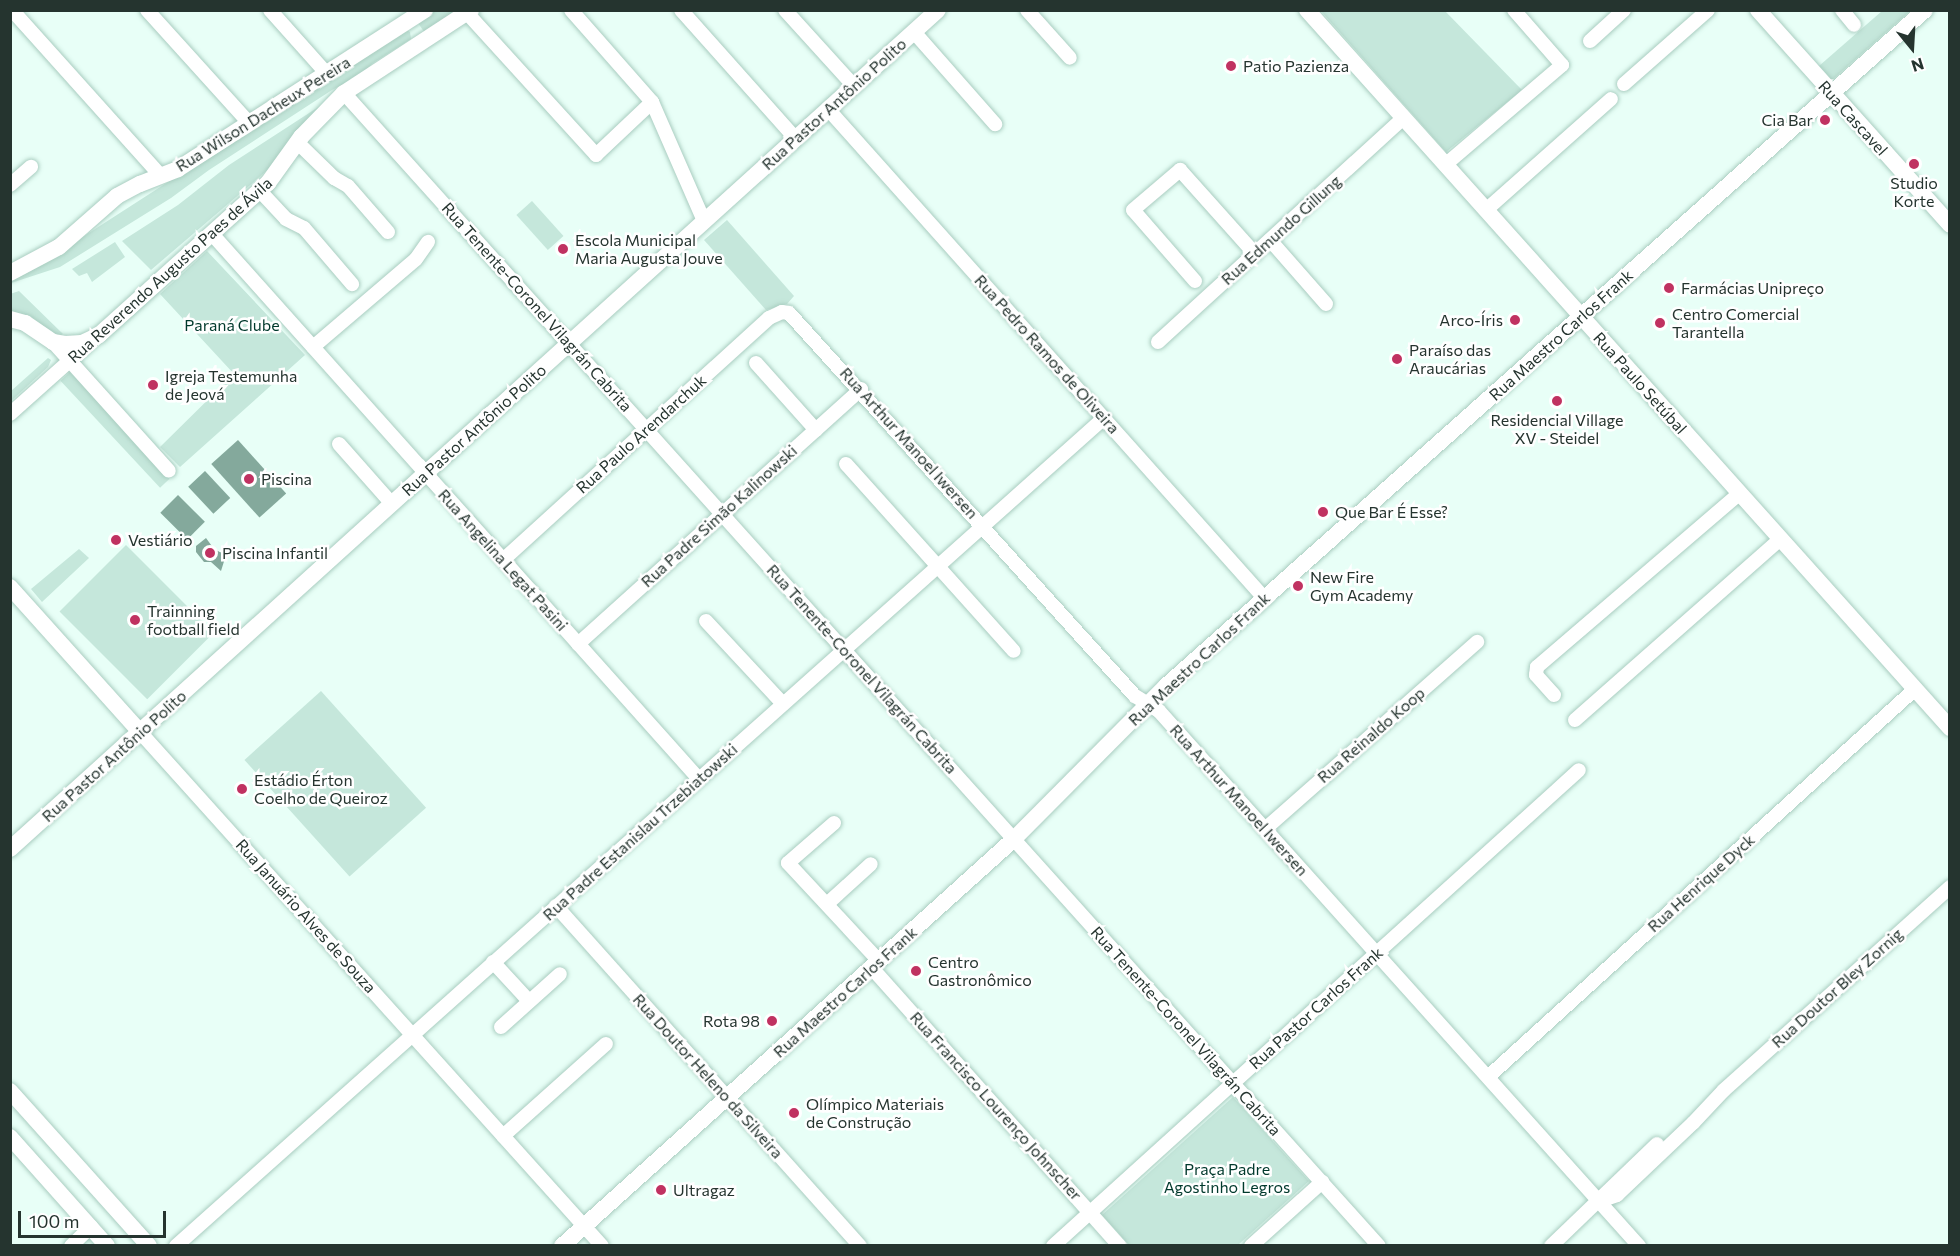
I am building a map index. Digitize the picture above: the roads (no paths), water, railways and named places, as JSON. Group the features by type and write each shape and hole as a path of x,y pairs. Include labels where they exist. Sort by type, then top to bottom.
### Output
{"main road":[{"name":"Rua Wilson Dacheux Pereira","path":"10,273 59,247 117,196 178,169 425,10"},
{"name":"Rua Pastor Antônio Polito","path":"10,849 938,10"},
{"name":"Rua Paulo Setúbal","path":"1307,10 1950,728"},
{"name":"Rua Cascavel","path":"1758,10 1950,225"},
{"name":"Rua Maestro Carlos Frank","path":"562,1245 1014,839 1148,704 1925,10"},
{"name":"Rua Wilson Dacheux Pereira","path":"344,93 469,12"},
{"path":"405,23 417,33 415,46"},
{"name":"Rua Reverendo Augusto Paes de Ávila","path":"99,335 260,191 273,177 297,142 344,93"},
{"path":"10,319 24,323 53,342 74,344 99,335"},
{"name":"Rua Januário Alves de Souza","path":"10,587 140,732"},
{"path":"10,1091 149,1245"},
{"path":"10,1137 107,1245"}],"street":[{"path":"12,10 160,175"},
{"path":"147,10 249,123"},
{"path":"270,10 327,74"},
{"path":"571,10 652,102 704,221"},
{"path":"681,10 796,139"},
{"path":"785,10 854,86"},
{"path":"1027,10 1070,58"},
{"path":"1445,165 1562,65 1514,10"},
{"path":"1590,40 1624,10"},
{"path":"1624,84 1708,10"},
{"path":"1842,10 1854,25"},
{"path":"469,12 596,155 652,102"},
{"path":"914,32 995,124"},
{"name":"Rua Tenente-Coronel Vilagrán Cabrita","path":"344,93 1379,1245"},
{"path":"1486,210 1611,99"},
{"name":"Rua Pedro Ramos de Oliveira","path":"828,109 1265,599"},
{"name":"Rua Edmundo Gillung","path":"1158,342 1403,118"},
{"path":"297,142 334,178 348,186 388,231"},
{"path":"10,185 31,167"},
{"path":"1195,281 1133,210 1180,170 1255,254"},
{"path":"260,191 286,219 304,228 352,284"},
{"name":"Rua Angelina Legat Pasini","path":"212,234 699,779"},
{"path":"1270,240 1326,304"},
{"path":"313,347 416,259 428,242"},
{"name":"Rua Arthur Manoel Iwersen","path":"782,312 796,317 1135,696 1159,711 1639,1245"},
{"name":"Rua Paulo Arendarchuk","path":"503,560 769,318 782,312"},
{"name":"Rua Reverendo Augusto Paes de Ávila","path":"10,414 99,335"},
{"path":"53,342 169,471"},
{"path":"756,363 816,430"},
{"name":"Rua Padre Simão Kalinowski","path":"578,644 861,389"},
{"name":"Rua Padre Estanislau Trzebiatowski","path":"176,1245 1104,418"},
{"path":"339,444 392,504"},
{"path":"846,464 1014,651"},
{"path":"1554,695 1536,675 1537,667 1739,494"},
{"path":"1575,720 1780,539"},
{"path":"706,621 783,704"},
{"name":"Rua Reinaldo Koop","path":"1265,829 1477,642"},
{"name":"Rua Henrique Dyck","path":"1488,1077 1915,689"},
{"name":"Rua Januário Alves de Souza","path":"140,732 602,1245"},
{"name":"Rua Pastor Carlos Frank","path":"1053,1245 1579,770"},
{"name":"Rua Francisco Lourenço Johnscher","path":"834,823 788,863 827,904 875,964 1120,1245"},
{"path":"827,904 871,864"},
{"name":"Rua Doutor Bley Zornig","path":"1551,1245 1600,1202 1617,1195 1724,1090 1950,887"},
{"name":"Rua Doutor Heleno da Silveira","path":"556,906 860,1245"},
{"path":"493,962 529,1001"},
{"path":"501,1027 560,974"},
{"path":"503,1136 606,1044"},
{"path":"1251,1245 1322,1182"},
{"path":"71,1245 91,1227"}],"place":[{"name":"Patio Pazienza","path":"1231,66"},
{"name":"Cia Bar","path":"1825,120"},
{"name":"Studio Korte","path":"1914,164"},
{"name":"Escola Municipal Maria Augusta Jouve","path":"563,249"},
{"name":"Farmácias Unipreço","path":"1669,288"},
{"name":"Arco-Íris","path":"1515,320"},
{"name":"Centro Comercial Tarantella","path":"1660,323"},
{"name":"Paraíso das Araucárias","path":"1397,359"},
{"name":"Igreja Testemunha de Jeová","path":"153,385"},
{"name":"Residencial Village XV - Steidel","path":"1557,401"},
{"name":"Piscina","path":"249,479"},
{"name":"Que Bar É Esse?","path":"1323,512"},
{"name":"Vestiário","path":"116,540"},
{"name":"Piscina Infantil","path":"210,553"},
{"name":"New Fire Gym Academy","path":"1298,586"},
{"name":"Trainning football field","path":"135,620"},
{"name":"Estádio Érton Coelho de Queiroz","path":"242,789"},
{"name":"Centro Gastronômico","path":"916,971"},
{"name":"Rota 98","path":"772,1021"},
{"name":"Olímpico Materiais de Construção","path":"794,1113"},
{"name":"Ultragaz","path":"661,1190"}],"park label":[{"name":"Paraná Clube","path":"232,325"},
{"name":"Praça Padre Agostinho Legros","path":"1227,1178"}]}
